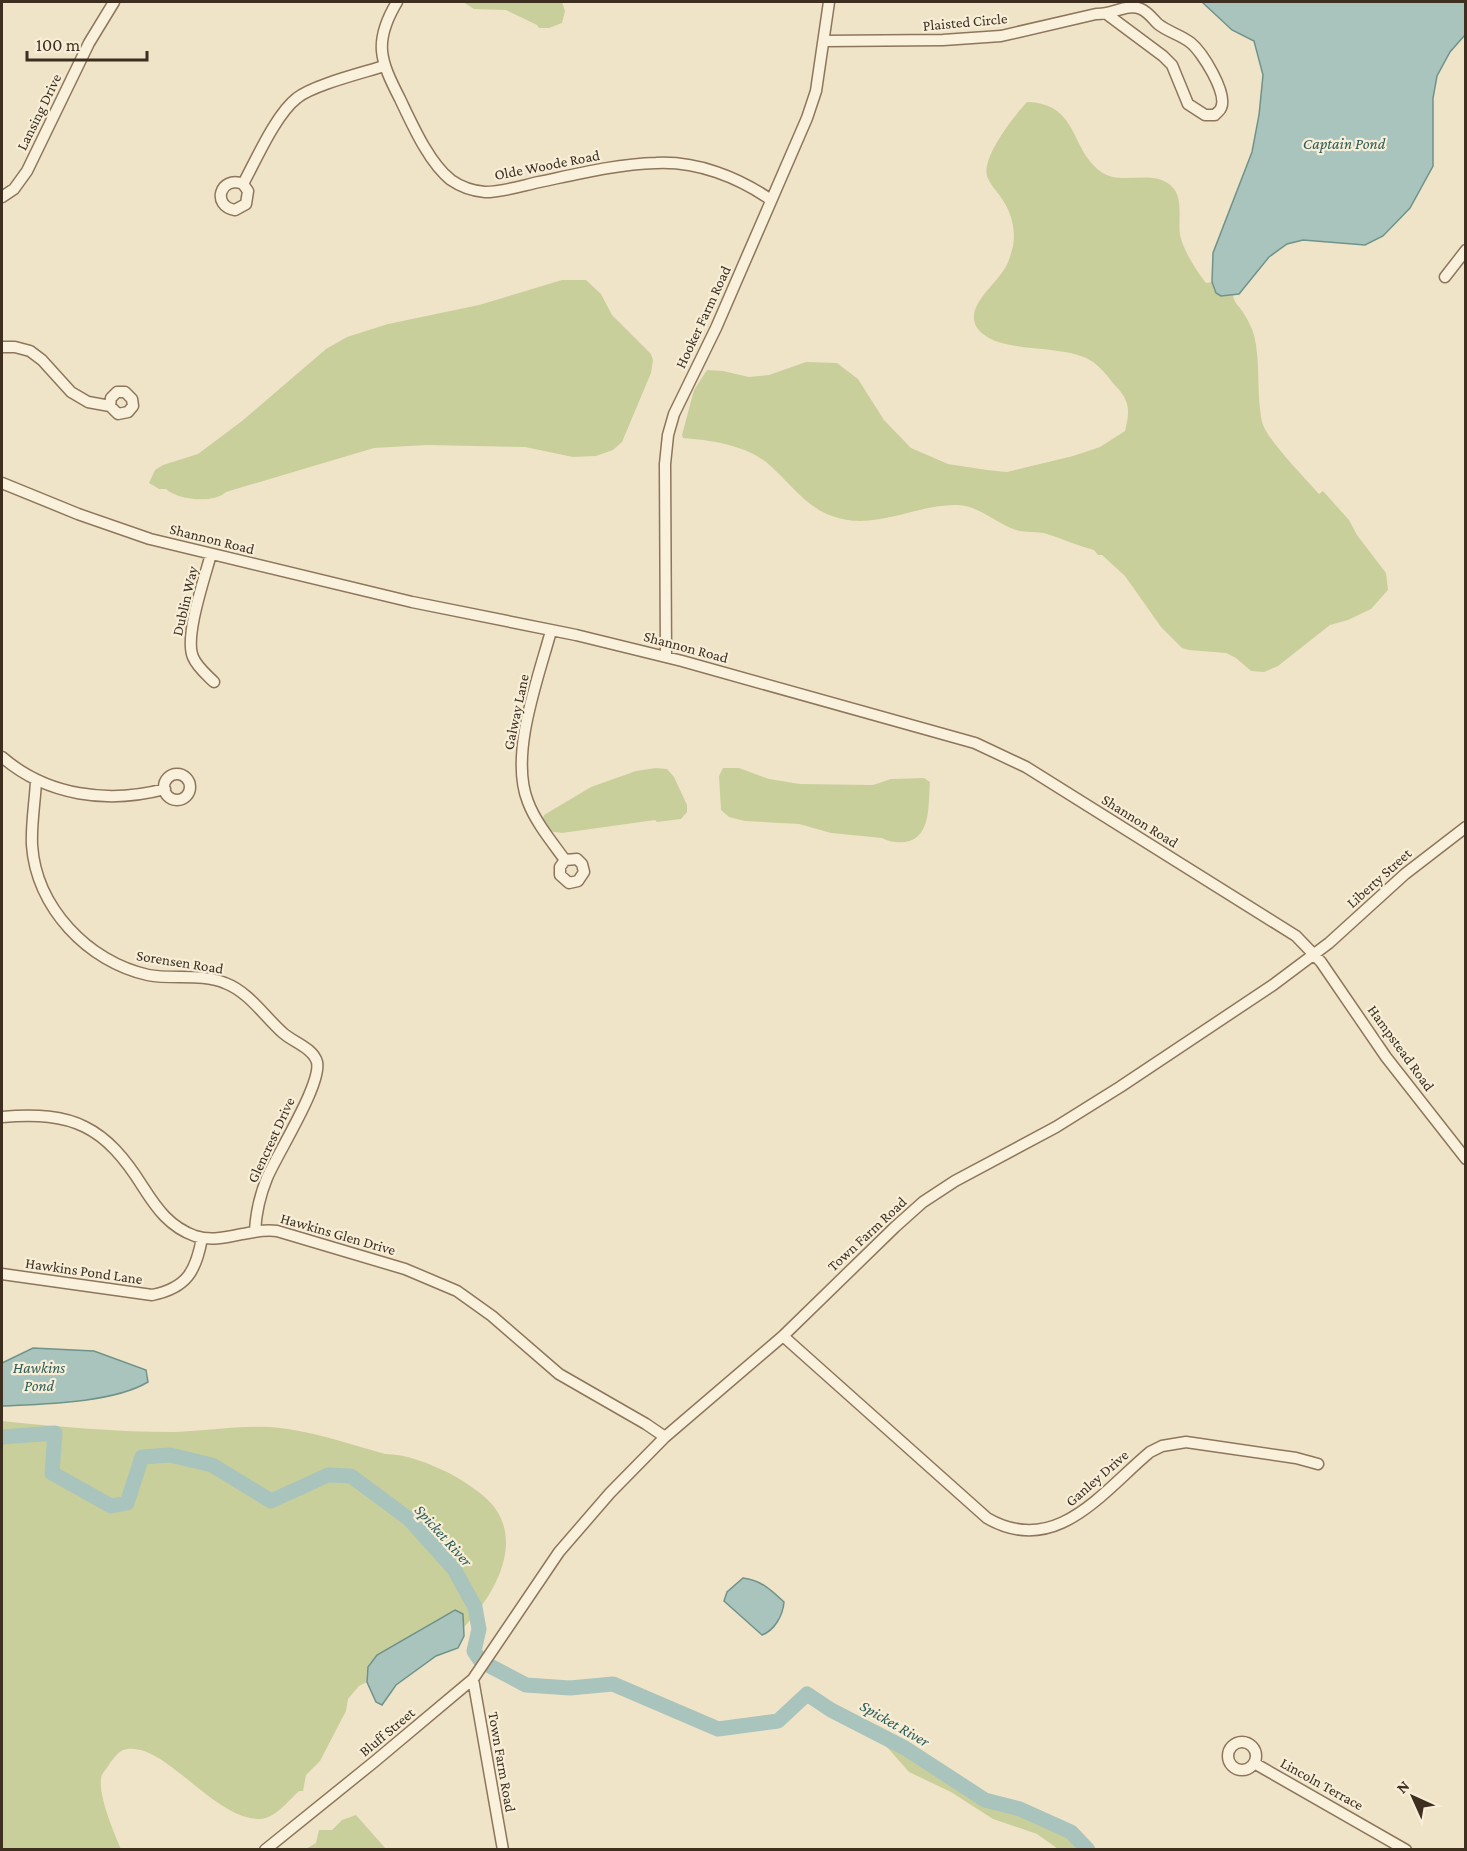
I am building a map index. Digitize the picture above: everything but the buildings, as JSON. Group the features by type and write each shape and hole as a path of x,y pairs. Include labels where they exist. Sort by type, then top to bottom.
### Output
{"street":[{"name":"Lansing Drive","path":"2,197 14,189 27,171 89,43 114,2"},
{"name":"Olde Woode Road","path":"397,2 388,19 382,41 384,66 433,160 452,180 469,189 501,191 619,167 675,163 729,177 771,200"},
{"name":"Hooker Farm Road","path":"666,657 665,464 668,435 686,388 716,328 804,127 813,100 829,2"},
{"name":"Plaisted Circle","path":"824,41 943,40 1001,36 1136,7 1144,10 1159,24 1190,42 1203,56 1220,88 1221,108 1215,115 1205,115 1188,105 1172,65 1107,15"},
{"path":"243,184 279,120 296,98 312,90 384,66"},
{"path":"1445,277 1466,250"},
{"path":"2,347 15,347 30,351 42,360 71,392 88,402 110,406"},
{"name":"Shannon Road","path":"2,483 150,539 412,602 576,635 666,657 939,732 993,750 1026,767 1273,921 1296,936 1315,954"},
{"name":"Dublin Way","path":"211,554 192,626 190,647 199,667 214,682"},
{"name":"Galway Lane","path":"550,631 526,725 521,772 528,801 538,821 565,860"},
{"path":"2,757 36,781 72,792 126,797 165,789"},
{"name":"Sorensen Road","path":"36,781 32,830 36,867 50,903 58,916 80,939 102,957 134,971 168,977 210,978 227,983 249,998 291,1040 309,1051 317,1064"},
{"name":"Liberty Street","path":"1315,954 1337,937 1405,874 1466,827"},
{"name":"Hampstead Road","path":"1315,954 1386,1057 1466,1159"},
{"name":"Town Farm Road","path":"512,1622 570,1537 618,1484 665,1437 783,1336 924,1202 955,1180 1056,1127 1120,1087 1315,954"},
{"name":"Glencrest Drive","path":"255,1231 267,1178 310,1093 317,1074 317,1064"},
{"path":"2,1117 50,1115 91,1130 122,1155 165,1219 202,1238"},
{"name":"Hawkins Glen Drive","path":"202,1238 271,1230 405,1269 445,1285 469,1298 486,1311 559,1374 665,1437"},
{"name":"Hawkins Pond Lane","path":"2,1274 152,1295 173,1289 190,1275 202,1238"},
{"name":"Ganley Drive","path":"783,1336 987,1518 1013,1529 1050,1528 1068,1521 1091,1505 1150,1452 1161,1446 1175,1443 1200,1443 1296,1458 1318,1464"},
{"name":"Bluff Street","path":"266,1850 473,1679 512,1622"},
{"name":"Town Farm Road","path":"473,1679 503,1850"},
{"name":"Lincoln Terrace","path":"1254,1763 1407,1850"}],"green space":[{"path":"463,2 562,2 565,11 562,23 549,28 539,28 506,10 474,9"},
{"path":"1027,102 1056,110 1065,118 1090,161 1108,176 1157,179 1166,182 1174,189 1178,199 1180,235 1184,248 1206,283 1212,282 1221,296 1233,295 1254,335 1260,411 1265,430 1319,494 1323,491 1349,520 1357,535 1386,573 1388,590 1371,609 1348,620 1330,625 1278,666 1264,672 1251,671 1226,653 1182,648 1161,627 1125,576 1094,550 1047,534 1016,530 965,506 941,506 863,521 832,516 813,506 766,462 748,451 726,444 683,438 694,390 707,370 749,377 769,375 806,362 837,363 858,379 884,420 911,448 948,464 1007,472 1100,447 1125,431 1128,410 1125,399 1106,374 1093,362 1066,352 1001,343 978,329 974,321 974,314 981,299 1006,266 1014,240 1010,215 987,176 989,158 1000,137"},
{"path":"562,280 586,280 601,294 612,315 651,354 653,360 651,373 622,442 613,450 596,456 573,457 525,447 427,445 374,448 205,499 178,496 149,483 155,470 163,465 198,454 242,421 326,349 347,337 388,324 479,305"},
{"path":"723,768 739,768 769,779 800,784 873,785 891,779 924,778 930,782 927,818 920,834 905,842 831,833 799,824 745,821 729,817 721,810 719,776"},
{"path":"667,769 674,777 687,805 687,812 681,819 657,822 655,820 562,833 548,831 541,824 544,815 591,787 636,771"},
{"path":"2,1421 153,1432 274,1427 313,1434 385,1454 417,1460 459,1479 491,1503 503,1523 506,1539 505,1555 485,1602 464,1627 463,1614 410,1637 382,1653 373,1661 367,1670 367,1682 359,1686 348,1699 346,1711 320,1761 306,1775 303,1791 299,1791 270,1816 258,1819 241,1815 223,1806 157,1757 142,1750 127,1749 119,1752 110,1763 102,1775 101,1782 107,1812 121,1849 2,1850"},
{"path":"894,1745 928,1770 962,1786 1043,1812 1053,1818 1080,1846 1086,1849 1058,1849 1037,1834 993,1819 951,1792 909,1772 886,1746"},
{"path":"356,1815 386,1849 306,1849 316,1843 319,1830 332,1830 342,1820"}],"water":[{"name":"Captain Pond","path":"1202,2 1465,2 1465,35 1450,52 1437,76 1433,98 1433,166 1410,208 1383,236 1365,245 1303,240 1287,244 1269,257 1239,294 1221,296 1216,293 1212,282 1213,253 1252,152 1263,75 1254,41 1232,30"},
{"name":"Hawkins Pond","path":"33,1348 94,1351 146,1370 148,1382 133,1389 97,1398 2,1406 2,1363"},
{"path":"743,1578 760,1583 784,1602 777,1622 771,1630 762,1635 724,1601 727,1592"},
{"path":"455,1610 463,1614 464,1636 458,1648 436,1656 396,1685 382,1705 376,1702 367,1682 368,1667 377,1655"}],"waterway":[{"name":"Spicket River","path":"2,1437 55,1433 52,1473 111,1506 127,1503 142,1457 170,1455 212,1465 271,1501 328,1475 351,1476 409,1519 454,1569 475,1607 479,1629 474,1651 480,1660 526,1685 570,1688 613,1684 718,1729 778,1721 807,1694 831,1710 905,1748 985,1800 1020,1809 1071,1832 1088,1850"}]}
